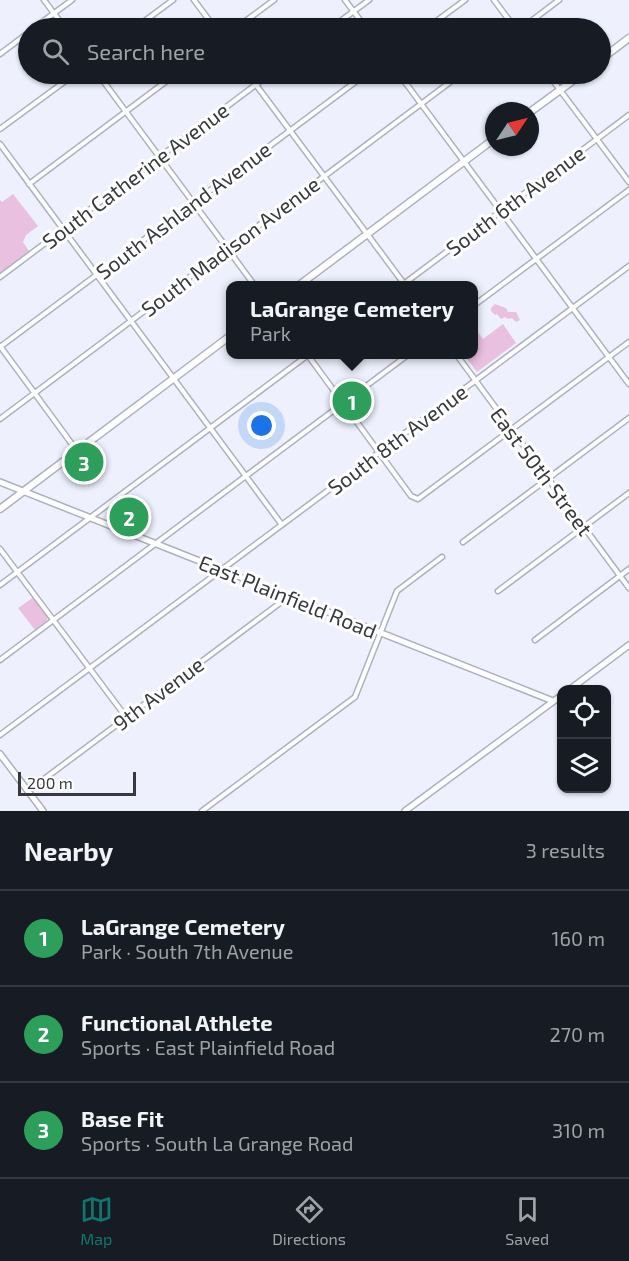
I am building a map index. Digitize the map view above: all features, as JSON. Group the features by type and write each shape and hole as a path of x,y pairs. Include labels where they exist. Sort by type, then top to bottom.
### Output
{"main road":[{"path":"611,52 629,39"},
{"path":"539,106 569,84"},
{"path":"303,281 485,146"},
{"path":"0,509 226,340"},
{"name":"East Plainfield Road","path":"0,482 553,701"},
{"path":"576,685 629,645"},
{"path":"405,811 557,698"},
{"path":"0,754 43,811"}],"street":[{"path":"44,0 57,18"},
{"path":"48,18 72,0"},
{"path":"149,18 173,0"},
{"path":"194,0 208,18"},
{"path":"250,18 274,0"},
{"path":"345,0 358,18"},
{"path":"345,18 369,0"},
{"path":"441,18 465,0"},
{"path":"494,0 508,18"},
{"path":"535,18 559,0"},
{"path":"0,54 18,40"},
{"path":"0,129 61,84"},
{"path":"106,84 252,281"},
{"path":"29,184 162,84"},
{"path":"256,84 400,281"},
{"name":"South Catherine Avenue","path":"0,277 256,84"},
{"name":"South Ashland Avenue","path":"0,347 352,84"},
{"path":"407,84 629,384"},
{"name":"South Madison Avenue","path":"0,419 447,84"},
{"path":"556,84 629,182"},
{"name":"South 6th Avenue","path":"408,281 629,115"},
{"path":"0,144 282,525"},
{"path":"478,303 629,190"},
{"name":"South 8th Avenue","path":"0,735 629,266"},
{"path":"310,359 415,499 420,498 629,342"},
{"path":"0,347 77,451"},
{"path":"0,585 302,359"},
{"path":"0,660 402,359"},
{"name":"East 50th Street","path":"460,359 629,588"},
{"path":"463,542 629,418"},
{"path":"498,591 629,493"},
{"path":"0,549 126,717"},
{"path":"202,811 355,697 397,591 442,557"},
{"path":"535,640 629,569"},
{"name":"9th Avenue","path":"28,791 288,596"}],"shaded area":[{"path":"13,194 38,226 26,235 23,242 29,251 0,273 0,200 2,202"},
{"path":"495,304 506,308 508,312 516,312 520,320 516,322 512,318 505,317 501,319 491,311"},
{"path":"503,324 516,343 477,372 467,359 478,359 478,332 483,339"},
{"path":"34,597 48,618 35,630 18,608"}],"place":[{"name":"LaGrange Cemetery","path":"352,401"},
{"name":"Base Fit","path":"84,462"},
{"name":"Functional Athlete","path":"129,517"}]}
